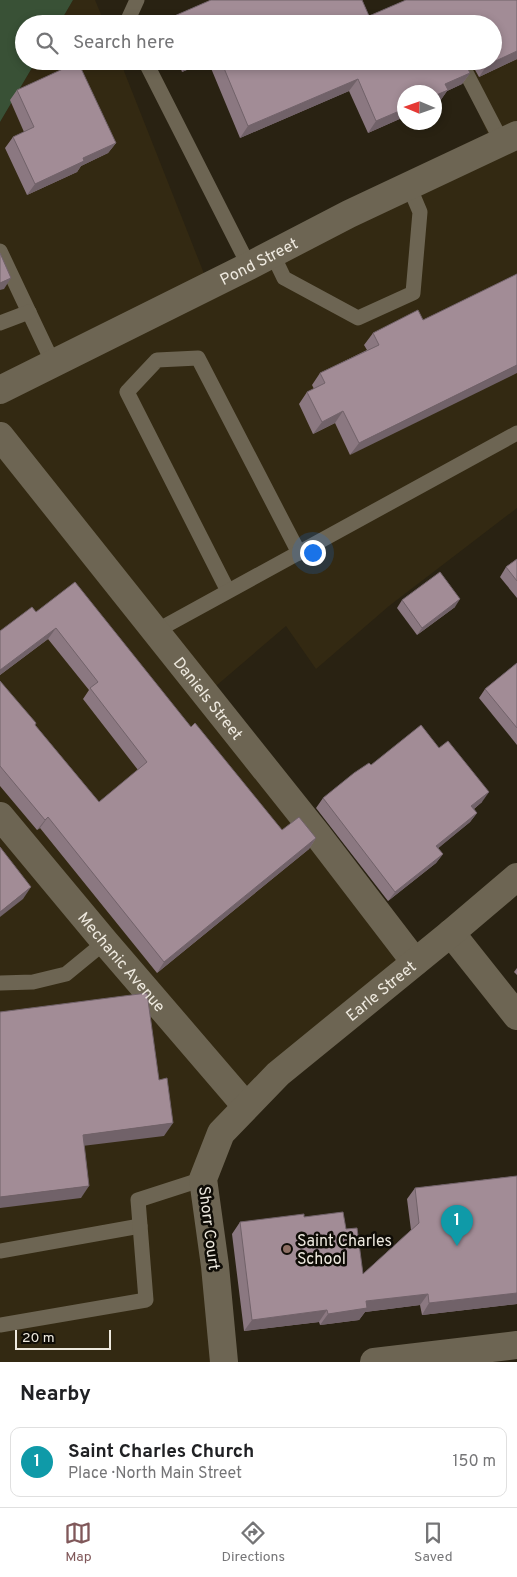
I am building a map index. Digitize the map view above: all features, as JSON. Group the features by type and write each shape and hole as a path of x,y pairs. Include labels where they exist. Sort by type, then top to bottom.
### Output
{"street":[{"name":"Pond Street","path":"0,390 409,186 509,139"},
{"name":"Daniels Street","path":"0,436 317,834 415,962"},
{"name":"Mechanic Avenue","path":"0,816 246,1106"},
{"name":"Earle Street","path":"246,1106 278,1074 451,933 517,876"},
{"path":"451,933 517,1016"},
{"name":"Shorr Court","path":"224,1362 216,1266 203,1179 221,1133 246,1106"},
{"path":"374,1362 410,1359 517,1344"}],"lane":[{"path":"130,15 137,0"},
{"path":"150,70 260,260 284,278 358,318 413,293 420,212 409,186"},
{"path":"466,70 509,139"},
{"path":"0,251 53,364"},
{"path":"0,324 29,312"},
{"path":"228,592 127,392 157,360 198,358 299,553"},
{"path":"156,631 517,433"},
{"path":"0,983 32,982 66,974 105,942"},
{"path":"0,1325 146,1300 138,1200 203,1179"},
{"path":"0,1251 140,1226"}],"shaded area":[{"path":"73,0 95,0 101,15 64,15"},
{"path":"517,0 517,508 389,606 316,669 286,626 203,697 404,963 243,1103 207,1198 229,1362 0,1362 0,122 31,70 124,70 205,276 490,139 460,70 502,70 502,15"}],"green space":[{"path":"0,0 73,0 64,15 15,15 15,70 31,70 0,122"}],"building":[{"path":"211,0 362,0 369,15 177,15"},
{"path":"406,0 517,0 517,51 502,58 502,15 371,15"},
{"path":"61,70 82,70 116,143 83,158 84,161 35,184 13,137 34,127 17,90"},
{"path":"225,70 468,70 470,73 445,84 448,90 442,93 442,85 397,85 397,112 376,121 358,79 248,126"},
{"path":"0,253 11,278 0,283"},
{"path":"517,274 517,365 359,443 343,411 322,422 307,392 325,383 320,373 379,345 373,333 418,310 423,320"},
{"path":"517,559 517,581 506,567"},
{"path":"440,572 460,599 422,628 402,600"},
{"path":"75,582 191,727 195,723 282,830 299,817 316,838 164,962 48,817 45,820 0,766 0,681 99,802 147,762 90,688 98,682 56,628 0,670 0,631 32,607 36,612"},
{"path":"517,663 517,728 485,689"},
{"path":"421,725 439,748 448,741 489,792 471,806 477,813 436,846 443,854 395,892 323,798 354,773 369,763 371,765"},
{"path":"0,847 31,887 0,912"},
{"path":"147,993 159,1080 167,1078 173,1123 83,1135 89,1186 0,1197 0,1012"},
{"path":"517,1176 517,1293 429,1303 428,1294 366,1301 367,1308 328,1314 327,1310 252,1320 240,1222 304,1214 304,1217 343,1212 346,1229 357,1228 363,1274 419,1223 415,1188"}],"place":[{"name":"Saint Charles Church","path":"457,1246"},
{"name":"Saint Charles School","path":"287,1249"}]}
